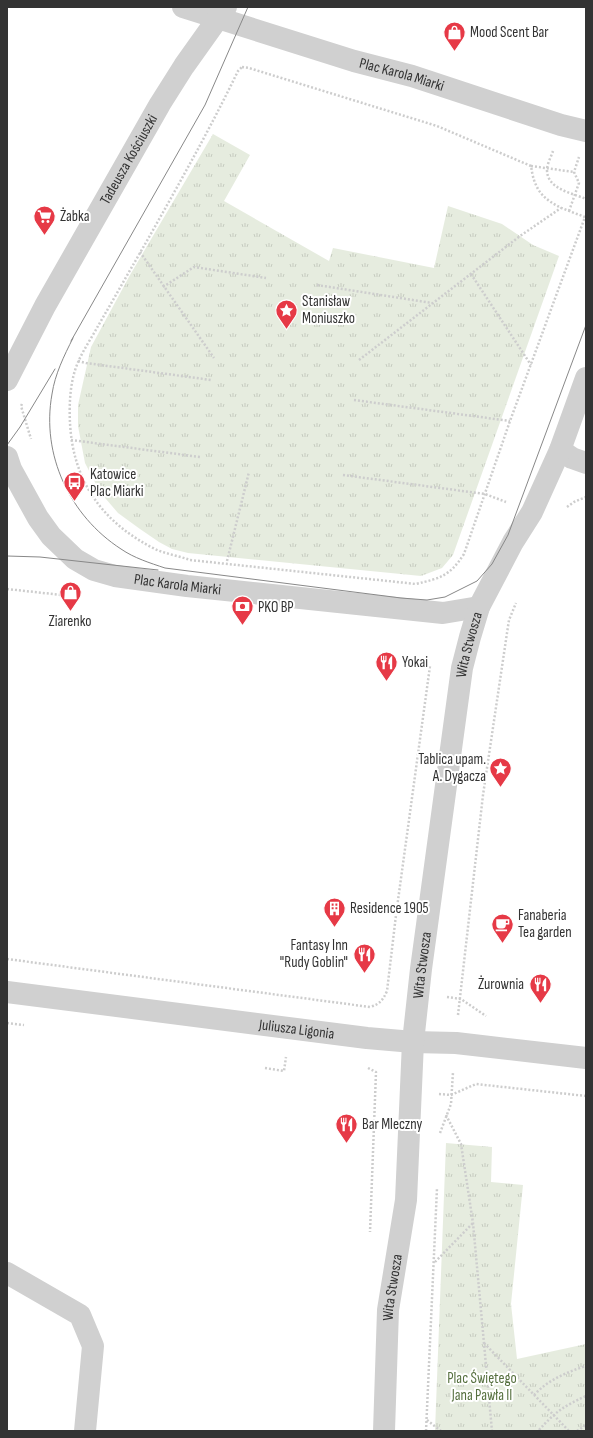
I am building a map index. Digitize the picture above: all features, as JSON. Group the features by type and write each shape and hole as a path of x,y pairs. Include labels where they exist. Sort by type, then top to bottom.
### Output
{"street":[{"name":"Plac Karola Miarki","path":"183,7 222,13 354,61 412,76 561,125 584,141"},
{"name":"Tadeusza Kościuszki","path":"7,380 45,306 160,104 184,66 222,13"},
{"name":"Wita Stwosza","path":"384,1431 388,1310 406,1200 411,1093 418,994 462,668 479,607 513,542 532,512 560,450 586,378"},
{"path":"560,450 572,458 586,463"},
{"name":"Plac Karola Miarki","path":"7,457 11,469 38,518 52,536 75,559 94,570 115,576 187,586 444,613 479,607"},
{"name":"Juliusza Ligonia","path":"7,992 367,1038 414,1042 456,1043 586,1058"},
{"path":"7,1273 80,1315 93,1346 85,1431"}],"path":[{"path":"531,166 536,184 543,197 561,208 585,217 510,421 464,554 456,566 441,578 416,584 190,560 157,549 126,531 98,504 86,486 78,467 71,440 70,393 78,361 140,252 238,71 242,67 437,126 531,166 574,172"},
{"path":"561,125 547,169 549,179 553,185 586,199"},
{"path":"569,211 579,183 574,172 584,141"},
{"path":"359,360 520,236 561,208"},
{"path":"140,252 214,358"},
{"path":"163,287 194,267 266,278"},
{"path":"471,274 531,364"},
{"path":"317,285 433,303"},
{"path":"78,361 211,380"},
{"path":"24,400 21,406 31,440"},
{"path":"354,400 510,421"},
{"path":"71,440 200,457"},
{"path":"226,564 249,472"},
{"path":"343,475 485,494"},
{"path":"565,510 574,502 586,496"},
{"path":"501,670 509,620 518,598"},
{"path":"7,959 370,1007 379,1004 384,999 387,991 430,666"},
{"path":"387,991 461,998 485,1016 493,1017"},
{"path":"265,1068 284,1071 286,1056"},
{"path":"375,1089 451,1095 476,1084 586,1096"},
{"path":"446,1115 461,1144 473,1222 492,1431"},
{"path":"434,1263 473,1222"},
{"path":"484,1343 569,1431"},
{"path":"534,1395 556,1378 570,1371 586,1366"},
{"path":"540,1430 553,1415 569,1404 586,1396"},
{"path":"427,1420 441,1431"},
{"path":"577,1431 586,1425"}],"green space":[{"path":"213,134 250,155 224,201 329,261 333,248 434,268 448,206 502,224 533,245 559,256 453,555 442,568 421,576 188,553 172,549 140,529 118,513 100,492 85,463 78,426 78,405 91,347 130,275"},
{"name":"Plac Świętego Jana Pawła II","path":"446,1143 492,1147 491,1182 523,1185 511,1304 517,1359 586,1344 586,1431 435,1431"}],"tram line":[{"path":"71,341 205,105 248,7"},
{"path":"73,338 63,358 52,394 50,417 51,439 56,461 63,482 74,502 87,519 103,535 121,549 137,558 165,568 427,600 445,597 477,581 492,564 508,535 586,325"},
{"path":"7,445 20,427 55,369"},
{"path":"7,556 40,557 158,570"}],"place":[{"name":"Mood Scent Bar","path":"454,52"},
{"name":"Żabka","path":"45,236"},
{"name":"Stanisław Moniuszko","path":"287,330"},
{"name":"Katowice Plac Miarki","path":"74,502"},
{"name":"Ziarenko","path":"70,612"},
{"name":"PKO BP","path":"242,626"},
{"name":"Yokai","path":"386,682"},
{"name":"Tablica upam. A. Dygacza","path":"501,788"},
{"name":"Residence 1905","path":"334,928"},
{"name":"Fanaberia Tea garden","path":"502,944"},
{"name":"Fantasy Inn \"Rudy Goblin\"","path":"364,974"},
{"name":"Żurownia","path":"540,1004"},
{"name":"Bar Mleczny","path":"347,1144"}]}
